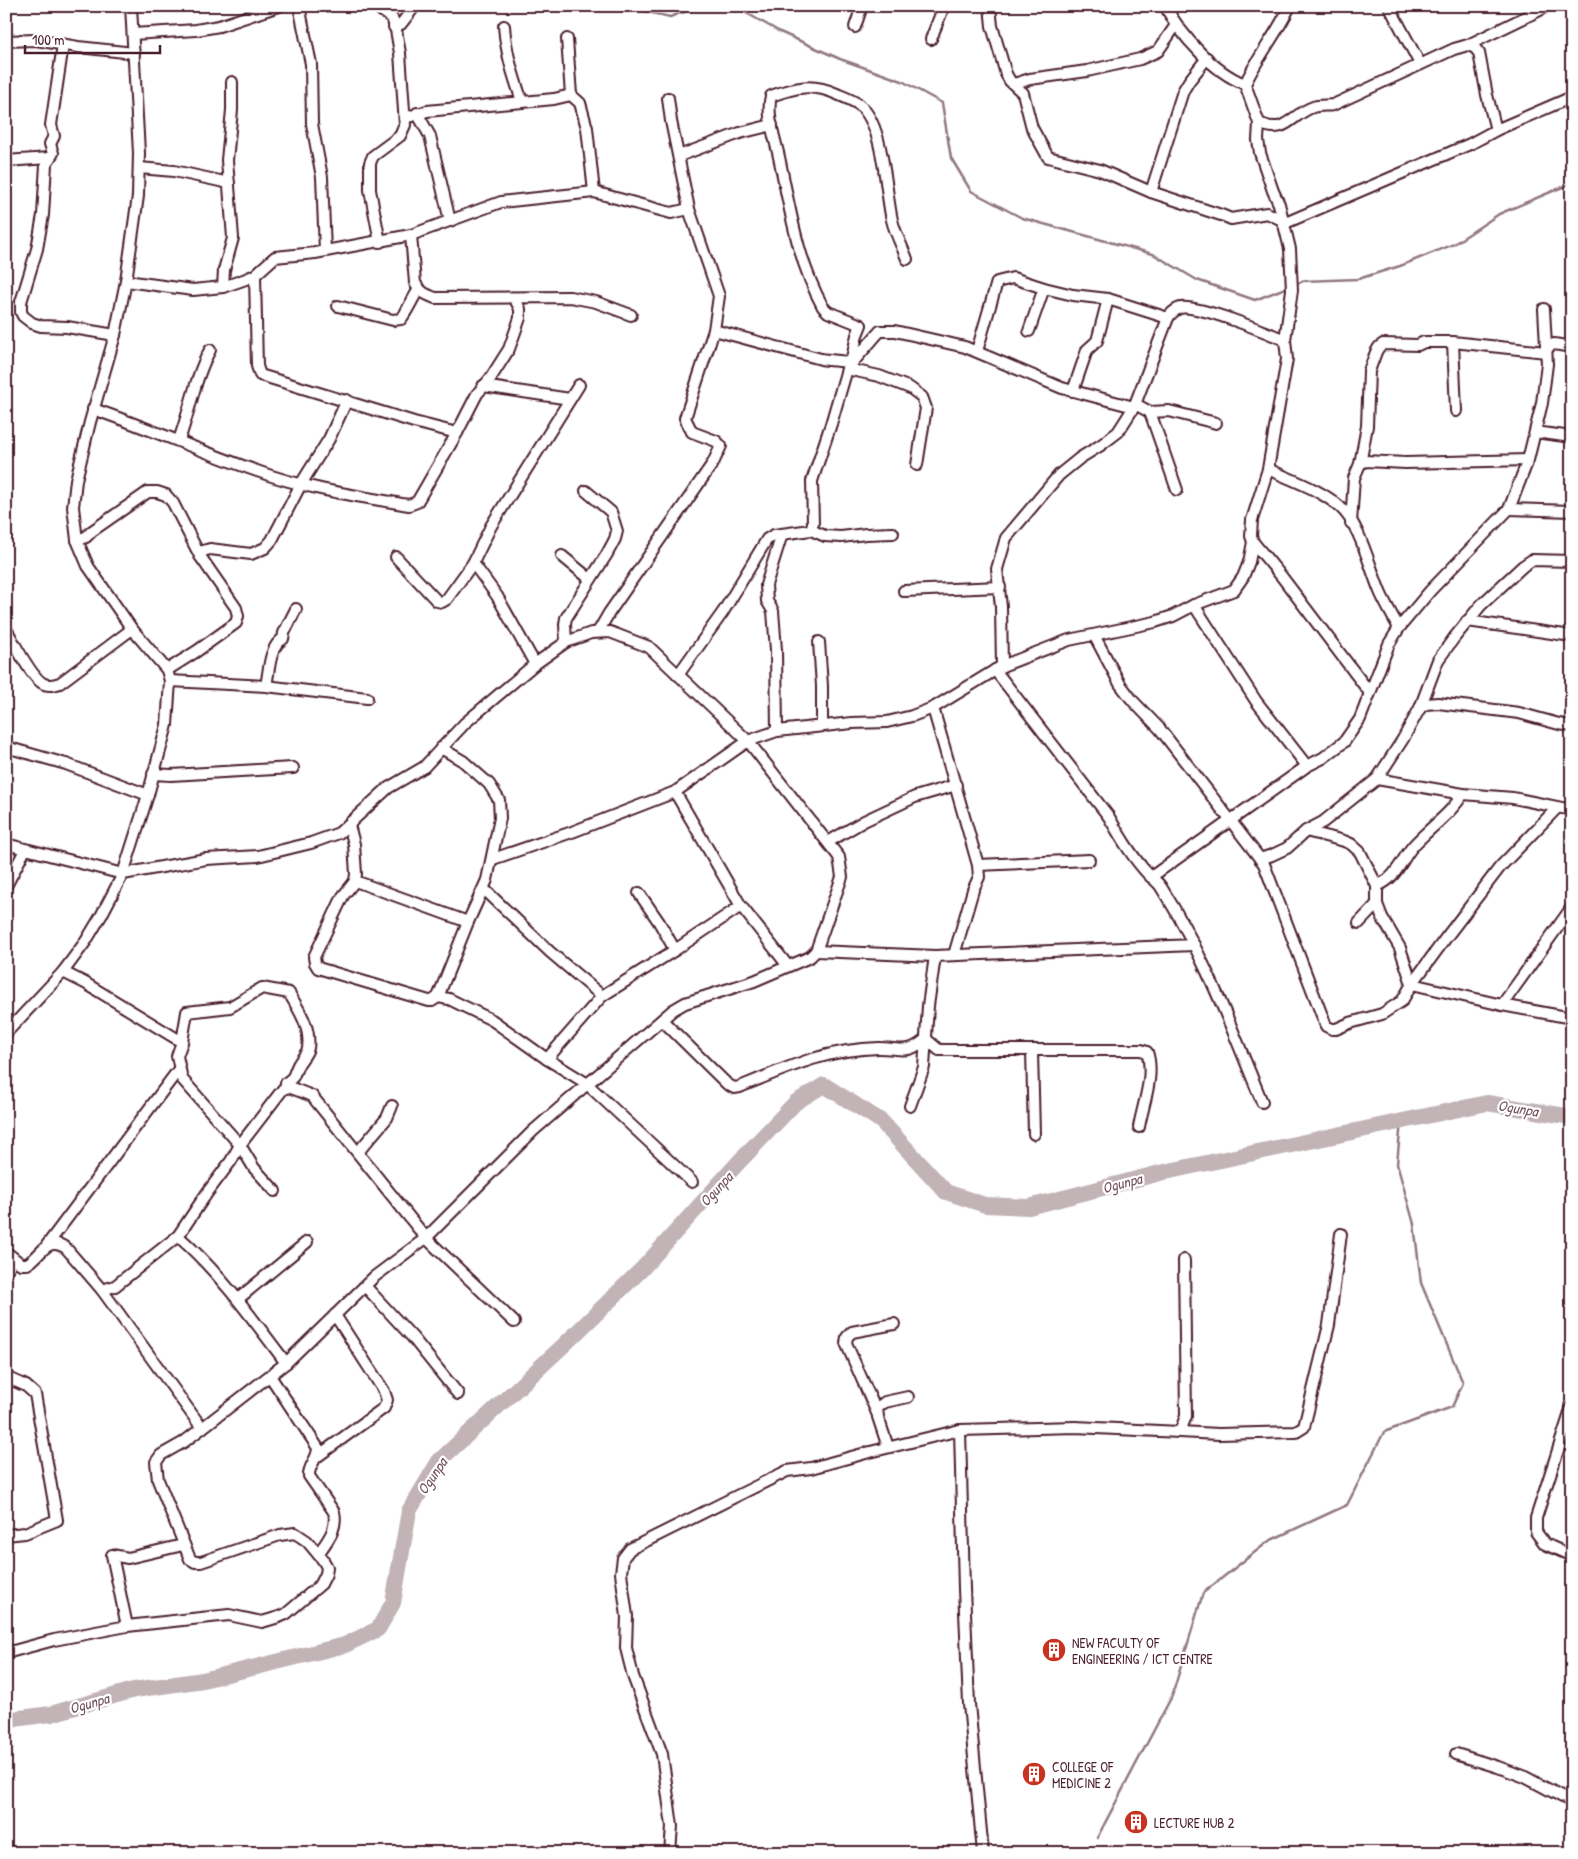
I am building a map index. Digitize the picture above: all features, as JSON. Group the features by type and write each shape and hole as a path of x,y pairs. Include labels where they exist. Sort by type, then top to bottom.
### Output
{"street":[{"path":"6,1033 63,972 86,941 123,874 148,795 166,725 170,681 167,670 132,629 96,580 77,540 73,507 76,480 93,409 114,335 126,281 138,196 139,168 131,6"},
{"path":"133,34 196,30 219,26 279,6"},
{"path":"299,6 311,64 312,124 322,177 325,251"},
{"path":"375,6 392,18 400,53 405,118 405,125 400,136 373,156 370,162 370,190 380,242"},
{"path":"394,27 401,24 415,6"},
{"path":"855,27 862,6"},
{"path":"931,39 944,6"},
{"path":"990,6 992,26 1006,74 1023,93 1032,128 1048,157 1100,170 1151,192 1231,219 1267,214 1283,222 1470,144 1496,130 1572,97"},
{"path":"1166,6 1176,25 1206,58 1232,78 1245,84 1260,123 1258,140 1260,153 1272,192 1279,204 1290,249 1292,286 1286,340 1287,359 1268,469 1252,520 1251,536 1253,542 1282,576 1370,693"},
{"path":"1245,84 1253,67 1281,26 1290,6"},
{"path":"1389,6 1420,64"},
{"path":"1260,123 1274,128 1281,127 1314,107 1333,105 1454,48 1468,45 1542,9"},
{"path":"1014,84 1030,79 1087,71 1140,60 1158,51 1165,44 1176,25"},
{"path":"504,26 505,47 510,68 522,101"},
{"path":"566,39 571,95 580,103 587,128 594,192"},
{"path":"6,41 36,40 134,53"},
{"path":"63,45 51,118 54,136 50,144 53,153 46,164 43,215 37,249 21,302 21,312 32,323 41,326 68,327 114,335"},
{"path":"1468,45 1480,53 1484,80 1496,130"},
{"path":"1151,192 1183,91 1206,58"},
{"path":"223,287 224,270 233,238 226,160 232,110 232,82"},
{"path":"907,259 892,221 878,140 871,120 859,105 822,88 806,86 771,96 769,105 772,125 786,200 801,259 820,302 828,312 880,331 895,331 977,351 1073,391 1135,406 1150,412 1170,412 1216,422"},
{"path":"405,118 417,113 571,95"},
{"path":"598,632 609,613 713,462 721,446 716,441 692,432 685,418 714,330 719,296 689,209 668,98"},
{"path":"417,113 430,136 450,221"},
{"path":"679,156 740,133 772,125"},
{"path":"6,161 49,158"},
{"path":"139,168 174,171 229,182"},
{"path":"126,281 193,290 223,287 246,280 255,275 276,257 325,251 411,235 501,202 594,192 671,213 689,209"},
{"path":"411,235 415,283 425,294 435,298 491,296 516,299 570,297 596,302 631,315"},
{"path":"255,275 257,366 260,375 414,422 457,433"},
{"path":"977,351 994,290 999,280 1013,278 1073,295 1108,299 1168,318"},
{"path":"1029,330 1044,288"},
{"path":"338,306 393,320 401,319 410,301 419,289"},
{"path":"93,409 179,440 258,472 301,484 409,505 416,502 457,433 476,394 490,379 509,350 520,318 520,309 516,299"},
{"path":"1073,391 1087,350 1097,341 1108,299"},
{"path":"1262,1102 1194,945 1160,885 1151,877 1119,836 1109,817 999,668 1000,587 997,569 1006,538 1045,491 1080,458 1118,432 1135,406 1171,313 1179,308 1186,308 1223,317 1286,340"},
{"path":"1151,877 1307,766 1344,742 1360,719 1389,644 1399,628 1430,591 1509,509 1528,460 1542,403 1547,364 1544,309"},
{"path":"811,530 813,523 812,481 861,325"},
{"path":"714,330 821,359 834,362 842,360 849,366 910,388 922,397 926,408 917,465"},
{"path":"849,366 880,331"},
{"path":"1352,523 1354,478 1360,464 1367,426 1369,371 1379,347 1383,344 1418,345 1424,342 1453,342 1546,352"},
{"path":"1453,342 1456,411"},
{"path":"1546,352 1548,347 1554,344 1572,347"},
{"path":"179,440 188,417 204,361 210,350"},
{"path":"396,557 437,601 442,602 447,599 473,563 491,526 579,385"},
{"path":"483,386 570,399"},
{"path":"200,556 203,551 210,549 251,554 265,548 272,540 301,484 329,439 347,400"},
{"path":"1150,412 1177,490"},
{"path":"1535,432 1572,437"},
{"path":"1360,464 1365,460 1406,463 1528,460"},
{"path":"1268,469 1326,496 1341,508 1352,523 1369,560 1381,594 1399,628"},
{"path":"566,642 566,618 615,540 617,531 611,512 586,491"},
{"path":"77,540 86,537 148,492 166,495 173,503 200,556 236,608 238,616 236,623 167,670"},
{"path":"1341,508 1352,504"},
{"path":"1509,509 1572,511"},
{"path":"678,675 723,612 763,544 774,535 811,530 825,536 841,537 892,533"},
{"path":"777,731 776,650 773,611 767,602 766,585 782,534"},
{"path":"493,859 572,832 675,792 748,742 777,731 887,722 912,716 933,708 999,668 1070,640 1155,622 1173,616 1194,605 1234,590 1243,577 1253,542"},
{"path":"562,556 590,579"},
{"path":"1260,859 1287,848 1306,831 1323,822 1377,779 1403,739 1420,708 1438,660 1481,605 1522,566 1532,560 1572,561"},
{"path":"473,563 497,596 534,664"},
{"path":"904,591 1000,587"},
{"path":"1194,605 1256,701 1307,766"},
{"path":"266,686 273,652 278,642 283,639 296,609"},
{"path":"1468,621 1572,636"},
{"path":"6,629 36,678 44,684 53,686 60,683 132,629"},
{"path":"6,844 123,874 206,859 258,856 311,844 339,833 388,788 424,767 464,723 534,664 566,642 590,633 610,632 649,647 748,742 839,857 842,877 816,951 804,961 754,981 685,1003 673,1010 532,1131 426,1238 366,1286 286,1363 184,1442 161,1454 156,1462 158,1480 190,1559 200,1562 280,1535 295,1533 307,1541 327,1568 321,1584 286,1614 262,1622 229,1615 127,1626 54,1640 6,1653"},
{"path":"1094,635 1124,690 1160,728 1264,864 1326,1026 1332,1029 1382,1014 1402,1001 1412,984 1500,867 1557,808"},
{"path":"819,642 822,726"},
{"path":"170,681 266,686 367,698"},
{"path":"1420,708 1426,704 1438,703 1519,713 1572,726"},
{"path":"933,708 978,865 979,877 973,890 954,954"},
{"path":"6,747 66,764 148,795"},
{"path":"349,825 354,844 356,874 354,881 343,896 314,957 315,963 318,968 432,1001 438,997 468,922 484,889 493,859 500,818 499,800 489,784 463,761 442,748"},
{"path":"153,774 171,775 293,768"},
{"path":"1377,779 1463,794 1513,798 1572,810"},
{"path":"828,842 864,821 915,797 956,785"},
{"path":"675,792 741,906 788,966"},
{"path":"1377,886 1389,880 1414,845 1444,818 1463,794"},
{"path":"1306,831 1351,844 1367,863 1377,886 1377,904 1382,918 1400,948 1412,984"},
{"path":"6,886 25,850"},
{"path":"978,865 1089,860"},
{"path":"354,881 468,922"},
{"path":"484,889 550,952 602,996"},
{"path":"639,893 675,950"},
{"path":"1360,923 1377,904"},
{"path":"547,1059 602,996 741,906"},
{"path":"1502,1005 1572,907"},
{"path":"816,951 935,956 1194,945"},
{"path":"910,1106 924,1067 928,1006 935,956"},
{"path":"63,972 85,983 182,1042"},
{"path":"1412,984 1502,1005 1572,1018"},
{"path":"275,1191 254,1168 240,1145 182,1080 177,1056 182,1042 187,1012 230,1007 262,988 289,994 299,1009 308,1030 308,1049 298,1065 294,1077 286,1083 289,1087"},
{"path":"438,997 449,1000 492,1020 547,1059 586,1083 692,1182"},
{"path":"662,1020 727,1084 734,1088 801,1062 844,1050 913,1049 926,1039"},
{"path":"926,1039 939,1050 1141,1050 1147,1052 1149,1078 1138,1127"},
{"path":"1032,1051 1034,1134"},
{"path":"6,1273 9,1255 21,1264 27,1264 47,1245 179,1069"},
{"path":"102,1290 115,1286 178,1236 231,1161 240,1145 283,1089 289,1087 312,1096 426,1238 514,1322"},
{"path":"358,1152 386,1118 392,1106"},
{"path":"670,1853 672,1826 662,1754 633,1676 626,1648 626,1616 621,1573 623,1558 630,1549 787,1471 811,1468 960,1430 1075,1427 1219,1434 1299,1431 1304,1427 1330,1325 1341,1234"},
{"path":"178,1236 195,1251 238,1299 286,1363"},
{"path":"238,1299 307,1242"},
{"path":"47,1245 54,1244 66,1248 102,1290 202,1428"},
{"path":"1180,1432 1186,1416 1184,1260"},
{"path":"366,1286 413,1338 458,1394"},
{"path":"318,1554 335,1526 335,1518 334,1512 308,1472 318,1456 384,1408 387,1400 384,1390 335,1315"},
{"path":"888,1447 877,1413 846,1343 847,1337 852,1332 894,1324"},
{"path":"6,1376 26,1386 35,1394 57,1520 25,1533 6,1535"},
{"path":"270,1376 318,1448 318,1456"},
{"path":"877,1413 877,1408 881,1404 908,1397"},
{"path":"1572,1407 1536,1518 1536,1532 1545,1544 1572,1556"},
{"path":"960,1430 969,1704 983,1853"},
{"path":"127,1626 112,1555 128,1558 183,1545"},
{"path":"1456,1754 1525,1777 1572,1802"}],"waterway":[{"path":"631,6 634,9 670,17 711,6"},
{"path":"734,6 780,32 840,59 902,81 942,103 951,158 971,191 1022,218 1153,254 1197,280 1255,300 1288,287"},
{"path":"1294,285 1303,281 1358,279 1400,266 1454,244 1499,214 1572,183"},
{"name":"Ogunpa","path":"6,1720 51,1714 134,1690 203,1680 345,1645 378,1629 393,1603 409,1511 439,1461 565,1344 641,1270 796,1102 824,1085 881,1121 946,1192 985,1205 1029,1207 1160,1173 1487,1103 1572,1117"},
{"path":"1097,1838 1172,1696 1203,1593 1269,1541 1347,1505 1384,1432 1452,1407 1463,1383 1421,1283 1414,1224 1397,1164 1401,1121"}],"place":[{"name":"NEW FACULTY OF ENGINEERING / ICT CENTRE","path":"1054,1650"},
{"name":"COLLEGE OF MEDICINE 2","path":"1034,1774"},
{"name":"LECTURE HUB 2","path":"1136,1822"}]}
